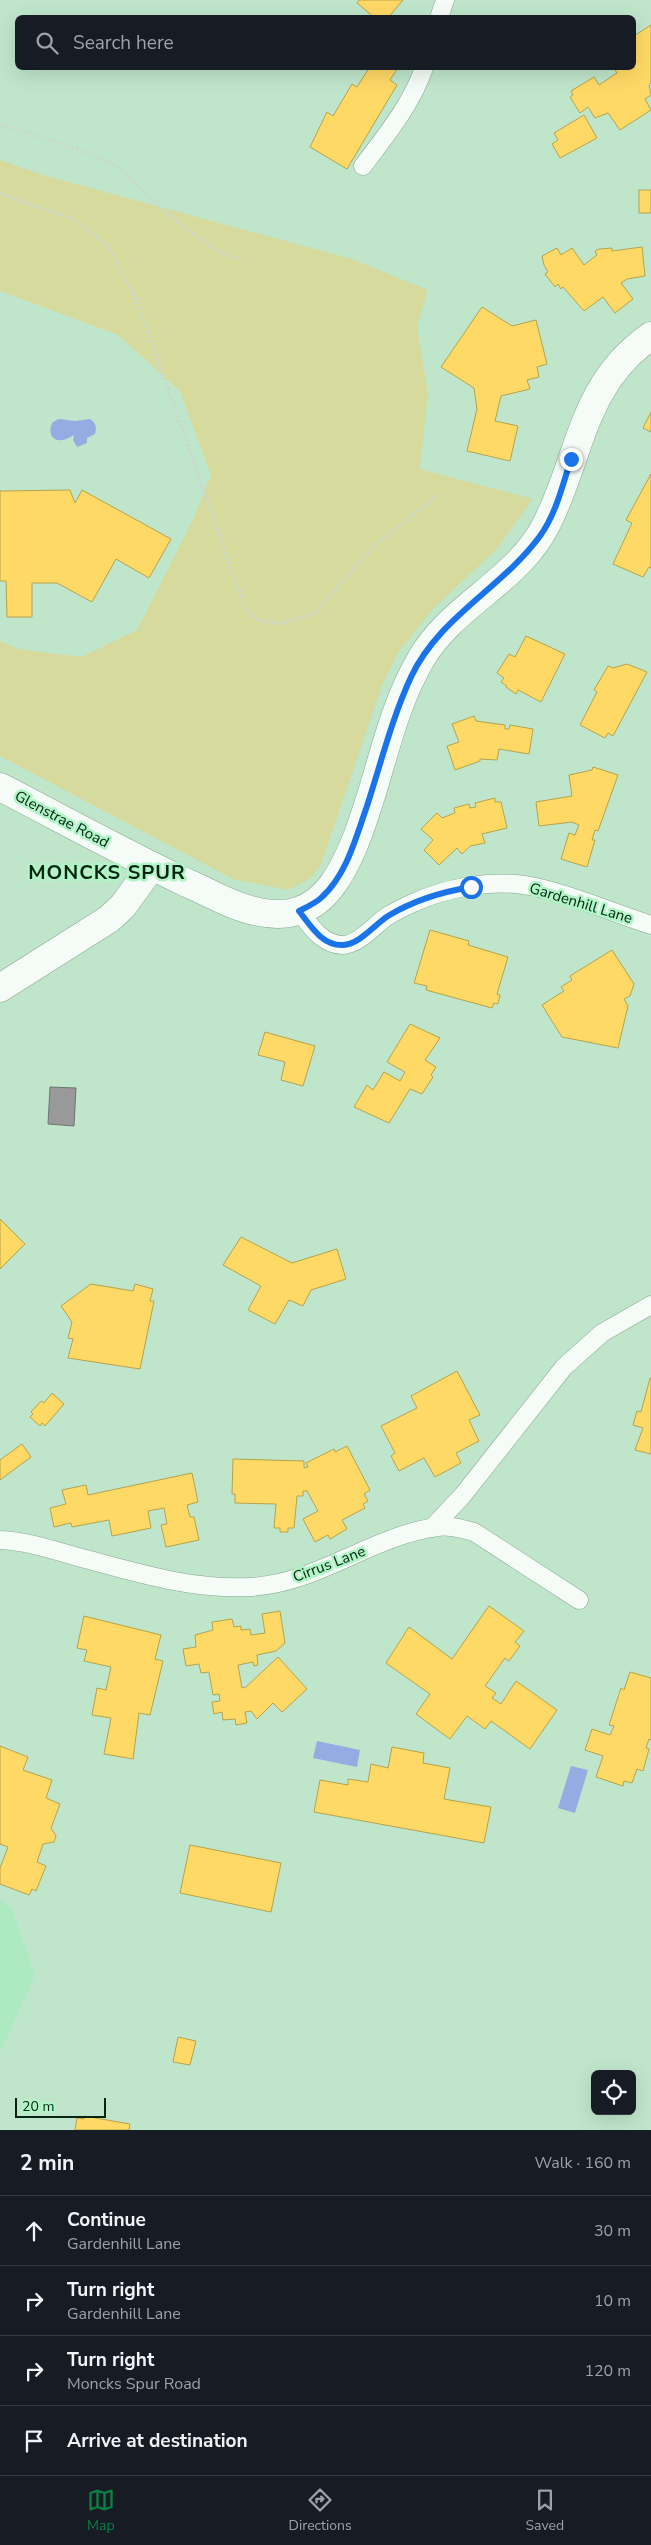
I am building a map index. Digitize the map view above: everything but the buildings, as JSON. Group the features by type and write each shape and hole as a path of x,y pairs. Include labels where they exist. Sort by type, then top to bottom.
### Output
{"street":[{"path":"299,911 322,898 343,867 354,844 398,712 422,657 445,628 506,574 541,534 553,511 579,434 596,397 626,357 651,336"},
{"name":"Glenstrae Road","path":"0,787 152,866 240,907 267,914 299,911"},
{"path":"0,988 109,919 124,906 152,866"}],"lane":[{"path":"440,15 444,0"},
{"path":"363,166 400,116 416,90 423,70"},
{"name":"Gardenhill Lane","path":"299,911 319,936 330,942 342,945 354,942 388,916 431,896 471,887 505,884 541,889 651,925"},
{"path":"432,1528 463,1495 564,1367 602,1333 651,1305"},
{"name":"Cirrus Lane","path":"0,1540 45,1548 168,1581 212,1586 251,1587 288,1581 315,1572 391,1538 432,1528 455,1527 474,1532 579,1600"}],"path":[{"path":"0,124 80,150 116,165 172,218 212,247 238,258"},
{"path":"0,194 72,219 107,244 136,299 246,610 259,620 280,624 316,613 373,548 438,495"}],"shaded area":[{"path":"0,160 43,175 352,259 428,290 417,326 428,393 420,469 533,499 496,550 434,608 400,650 382,685 322,863 311,878 288,890 233,879 0,756 0,641 19,649 81,657 137,630 192,522 211,475 180,391 118,335 0,291"},
{"path":"0,1900 12,1909 35,1975 0,2053"}],"water":[{"path":"59,419 75,421 90,419 95,425 95,434 87,438 87,443 77,447 73,440 74,435 64,440 55,439 50,431 51,425"},
{"path":"317,1741 360,1750 357,1767 313,1758"},
{"path":"571,1766 588,1770 575,1813 558,1808"}],"district":[{"name":"MONCKS SPUR","path":"107,872"}],"route":[{"path":"471,887 440,892 414,902 388,916 354,942 342,945 330,942 319,936 299,911 322,898 343,867 354,844 411,678 422,657 445,628 506,574 524,556 541,534 553,511 571,459"}]}
